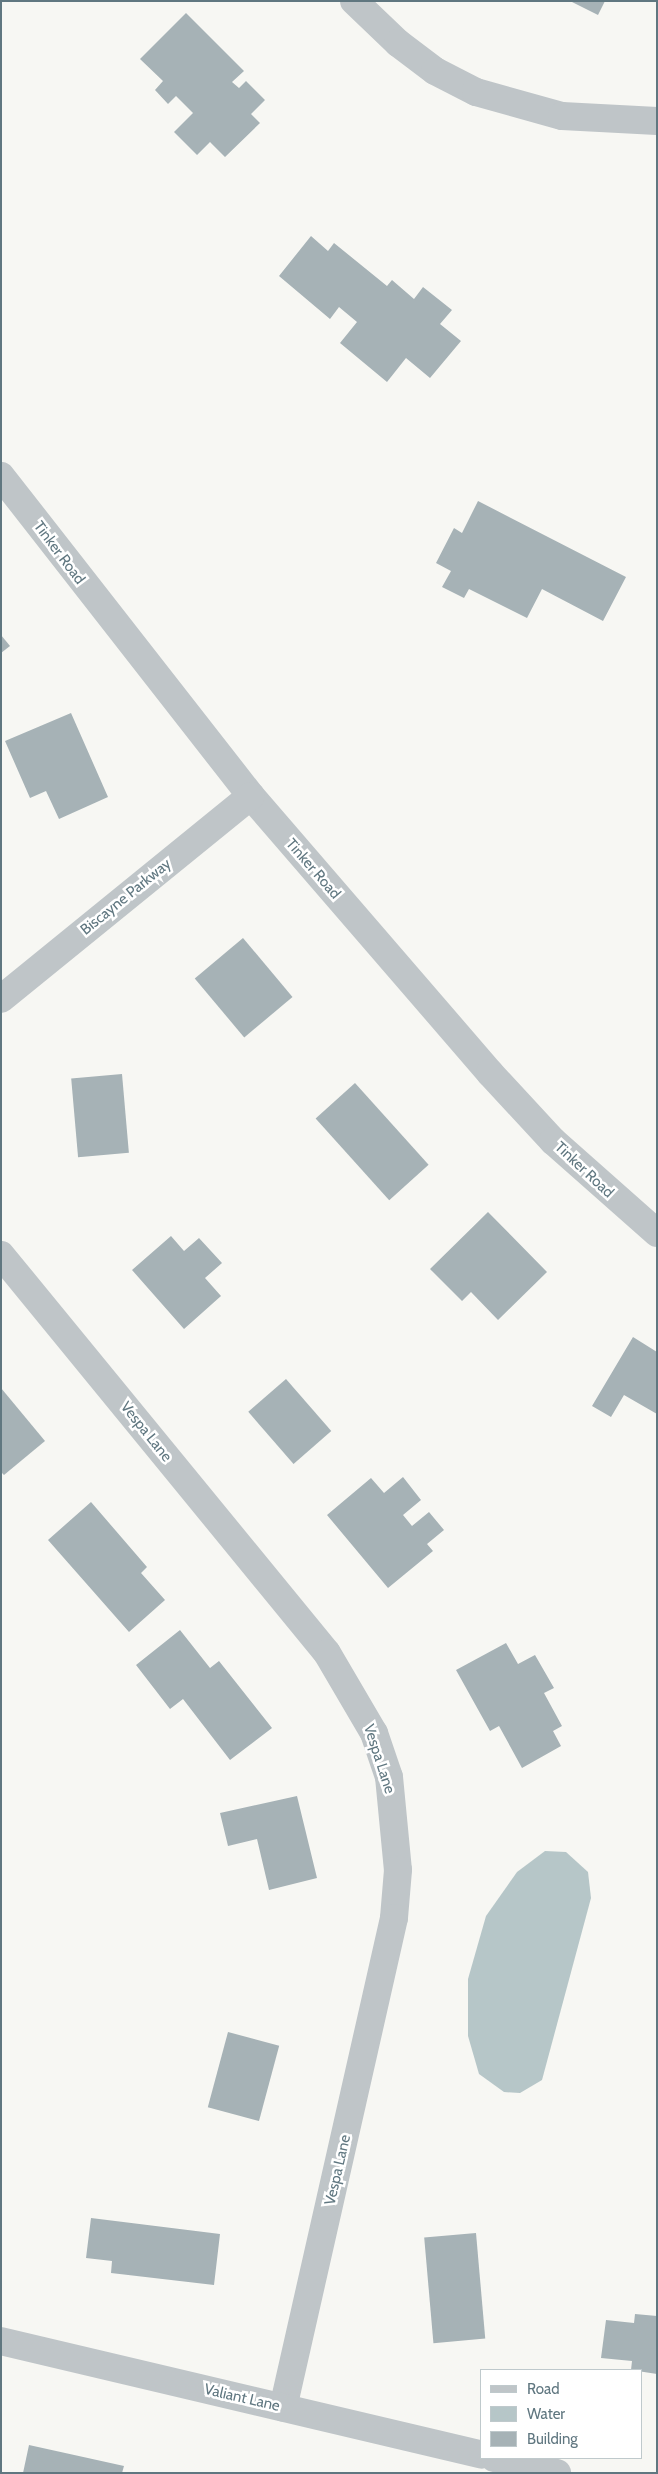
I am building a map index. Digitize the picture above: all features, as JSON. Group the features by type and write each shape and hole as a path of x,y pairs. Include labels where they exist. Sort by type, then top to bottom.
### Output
{"street":[{"path":"354,1 398,43 435,70 476,92 562,116 657,121"},
{"name":"Tinker Road","path":"1,476 251,796 552,1141 657,1233"},
{"name":"Biscayne Parkway","path":"1,999 251,796"},
{"name":"Vespa Lane","path":"1,1255 327,1653 374,1733 389,1777 398,1870 394,1918 283,2408"},
{"name":"Valiant Lane","path":"1,2341 480,2455"},
{"path":"498,2459 557,2473"}],"water":[{"path":"545,1851 566,1852 588,1872 591,1898 542,2080 520,2093 504,2092 479,2074 468,2036 468,1979 486,1916 517,1872"}],"building":[{"path":"570,1 605,1 598,15"},
{"path":"186,13 244,71 232,82 239,88 246,81 265,100 251,114 260,123 225,157 210,142 197,155 174,132 193,113 176,96 168,104 155,90 163,81 140,59"},
{"path":"311,236 328,251 334,243 387,286 392,280 414,299 423,287 452,310 440,324 461,341 430,378 406,358 387,382 340,343 357,322 339,307 330,319 279,276"},
{"path":"478,501 626,577 603,621 542,589 527,618 469,589 464,598 442,587 451,571 436,563 454,528 462,533"},
{"path":"1,635 10,646 1,653"},
{"path":"71,713 108,797 59,819 46,791 30,798 5,741"},
{"path":"243,938 292,997 244,1037 195,978"},
{"path":"122,1074 129,1153 78,1157 71,1078"},
{"path":"355,1083 429,1165 389,1200 316,1118"},
{"path":"488,1212 547,1272 498,1320 471,1292 462,1301 430,1269"},
{"path":"171,1236 184,1251 199,1238 222,1263 205,1278 221,1296 184,1329 132,1270"},
{"path":"633,1337 657,1352 657,1414 624,1395 611,1417 592,1406"},
{"path":"286,1379 331,1431 294,1464 248,1412"},
{"path":"1,1388 45,1441 4,1475 1,1472"},
{"path":"403,1477 421,1500 403,1515 412,1526 429,1512 444,1530 427,1544 433,1551 388,1588 327,1515 371,1478 384,1493"},
{"path":"91,1502 147,1567 141,1573 165,1600 129,1632 48,1540"},
{"path":"180,1630 210,1668 219,1661 272,1728 230,1760 183,1699 170,1709 136,1665"},
{"path":"506,1643 518,1664 535,1655 554,1688 544,1693 562,1726 553,1731 561,1746 522,1768 499,1726 490,1731 456,1670"},
{"path":"297,1796 317,1878 269,1890 257,1839 228,1846 220,1813"},
{"path":"228,2032 279,2046 259,2121 208,2107"},
{"path":"91,2218 220,2234 214,2285 111,2273 112,2261 86,2258"},
{"path":"476,2233 485,2339 433,2343 424,2238"},
{"path":"635,2314 657,2316 657,2374 643,2372 643,2369 631,2369 632,2361 601,2358 606,2320 634,2323"},
{"path":"29,2445 124,2466 122,2473 23,2473"}]}
